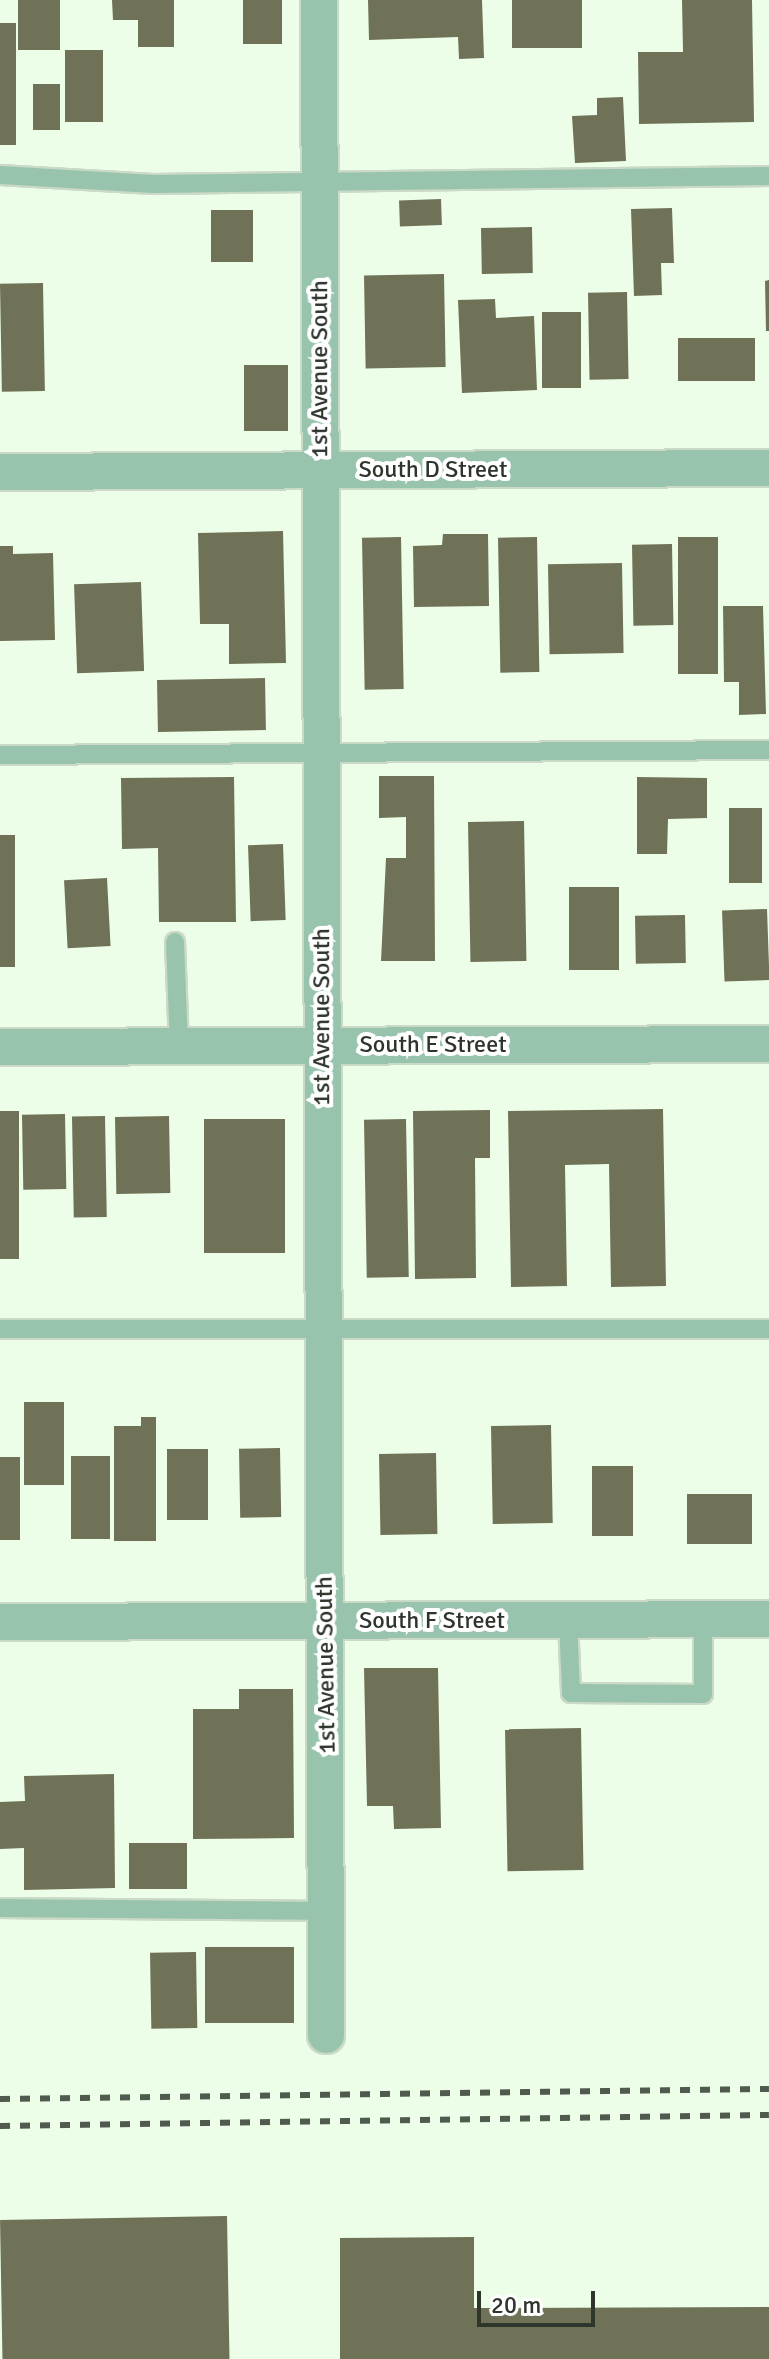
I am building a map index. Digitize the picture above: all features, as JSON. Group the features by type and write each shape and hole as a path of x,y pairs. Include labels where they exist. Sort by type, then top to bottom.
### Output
{"street":[{"name":"1st Avenue South","path":"319,0 328,1911 326,2035"},
{"name":"South D Street","path":"0,472 769,468"},
{"name":"South E Street","path":"0,1047 769,1044"},
{"name":"South F Street","path":"0,1622 769,1619"}],"lane":[{"path":"0,175 153,184 769,176"},
{"path":"0,755 321,751 484,757 769,750"},
{"path":"175,942 179,1046"},
{"path":"0,1329 324,1326 769,1329"},
{"path":"568,1620 571,1693 703,1694 703,1620"},
{"path":"0,1908 328,1911"}],"building":[{"path":"18,0 60,0 60,50 18,50"},
{"path":"112,0 174,0 174,47 138,47 138,20 113,20"},
{"path":"243,0 282,0 282,44 243,44"},
{"path":"368,0 482,0 484,58 459,59 458,37 369,40"},
{"path":"512,0 582,0 582,48 512,48"},
{"path":"682,0 752,0 754,122 639,124 638,52 683,52"},
{"path":"0,23 16,23 16,145 0,145"},
{"path":"65,50 103,50 103,122 65,122"},
{"path":"33,84 60,84 60,130 33,130"},
{"path":"623,97 626,161 575,163 572,116 597,115 597,98"},
{"path":"441,199 442,225 400,226 399,200"},
{"path":"672,208 674,263 661,263 662,295 634,296 631,209"},
{"path":"211,210 253,210 253,262 211,262"},
{"path":"532,227 533,273 482,274 481,228"},
{"path":"444,274 446,367 366,368 364,275"},
{"path":"769,280 769,331 766,331 765,281"},
{"path":"43,283 45,391 2,392 0,284"},
{"path":"627,292 629,379 590,380 588,293"},
{"path":"495,299 496,318 534,316 537,390 462,393 458,300"},
{"path":"542,312 581,312 581,388 542,388"},
{"path":"678,338 755,338 755,381 678,381"},
{"path":"244,365 288,365 288,431 244,431"},
{"path":"283,531 286,663 229,664 229,624 200,624 198,533"},
{"path":"443,534 488,534 489,606 414,607 413,546 442,545"},
{"path":"401,537 404,689 365,690 362,538"},
{"path":"537,537 539,672 500,673 498,538"},
{"path":"678,537 718,537 718,674 678,674"},
{"path":"672,544 673,625 633,626 632,545"},
{"path":"0,546 13,546 13,554 53,553 55,640 0,641"},
{"path":"622,563 624,653 550,654 548,564"},
{"path":"141,582 144,671 77,673 74,584"},
{"path":"723,606 763,606 766,714 739,715 739,682 724,682"},
{"path":"265,678 266,730 158,732 157,680"},
{"path":"379,776 434,776 435,961 381,961 386,858 406,858 406,817 379,818"},
{"path":"234,777 236,922 159,922 158,848 122,849 121,778"},
{"path":"637,777 707,778 707,818 668,819 667,854 637,854"},
{"path":"729,808 762,808 762,883 729,883"},
{"path":"524,821 526,961 470,962 468,822"},
{"path":"0,835 15,835 15,967 0,967"},
{"path":"283,844 286,920 251,921 248,845"},
{"path":"107,878 111,946 68,948 64,880"},
{"path":"569,887 619,887 619,970 569,970"},
{"path":"767,909 769,980 725,982 722,911"},
{"path":"685,915 686,963 636,964 635,916"},
{"path":"663,1109 666,1286 611,1287 609,1164 565,1165 567,1286 511,1287 508,1111"},
{"path":"490,1110 490,1158 475,1158 476,1278 415,1279 413,1111"},
{"path":"0,1111 19,1111 19,1259 0,1259"},
{"path":"65,1114 66,1189 23,1190 22,1115"},
{"path":"105,1116 107,1217 74,1218 72,1117"},
{"path":"169,1116 170,1193 116,1194 115,1117"},
{"path":"204,1119 285,1119 285,1253 204,1253"},
{"path":"406,1119 409,1277 367,1278 364,1120"},
{"path":"24,1402 64,1402 64,1485 24,1485"},
{"path":"141,1417 156,1417 156,1541 114,1541 114,1426 141,1426"},
{"path":"551,1425 553,1523 493,1524 491,1426"},
{"path":"280,1448 281,1517 240,1518 239,1449"},
{"path":"167,1449 208,1449 208,1520 167,1520"},
{"path":"436,1453 437,1534 380,1535 379,1454"},
{"path":"71,1456 110,1456 110,1539 71,1539"},
{"path":"0,1457 20,1457 20,1540 0,1540"},
{"path":"592,1466 633,1466 633,1536 592,1536"},
{"path":"687,1494 752,1494 752,1544 687,1544"},
{"path":"364,1668 438,1668 441,1828 394,1829 393,1806 367,1806"},
{"path":"239,1689 293,1689 294,1838 193,1839 193,1709 239,1709"},
{"path":"581,1728 583,1870 507,1871 505,1729"},
{"path":"114,1774 115,1888 24,1890 24,1848 0,1849 0,1802 25,1801 24,1776"},
{"path":"129,1843 187,1843 187,1889 129,1889"},
{"path":"205,1947 294,1947 294,2023 205,2023"},
{"path":"196,1952 197,2028 151,2029 150,1953"},
{"path":"227,2216 229,2359 2,2359 0,2220"},
{"path":"474,2237 474,2308 769,2307 769,2359 340,2359 340,2238"}],"railway":[{"path":"0,2099 769,2089"},
{"path":"0,2126 769,2115"}]}
